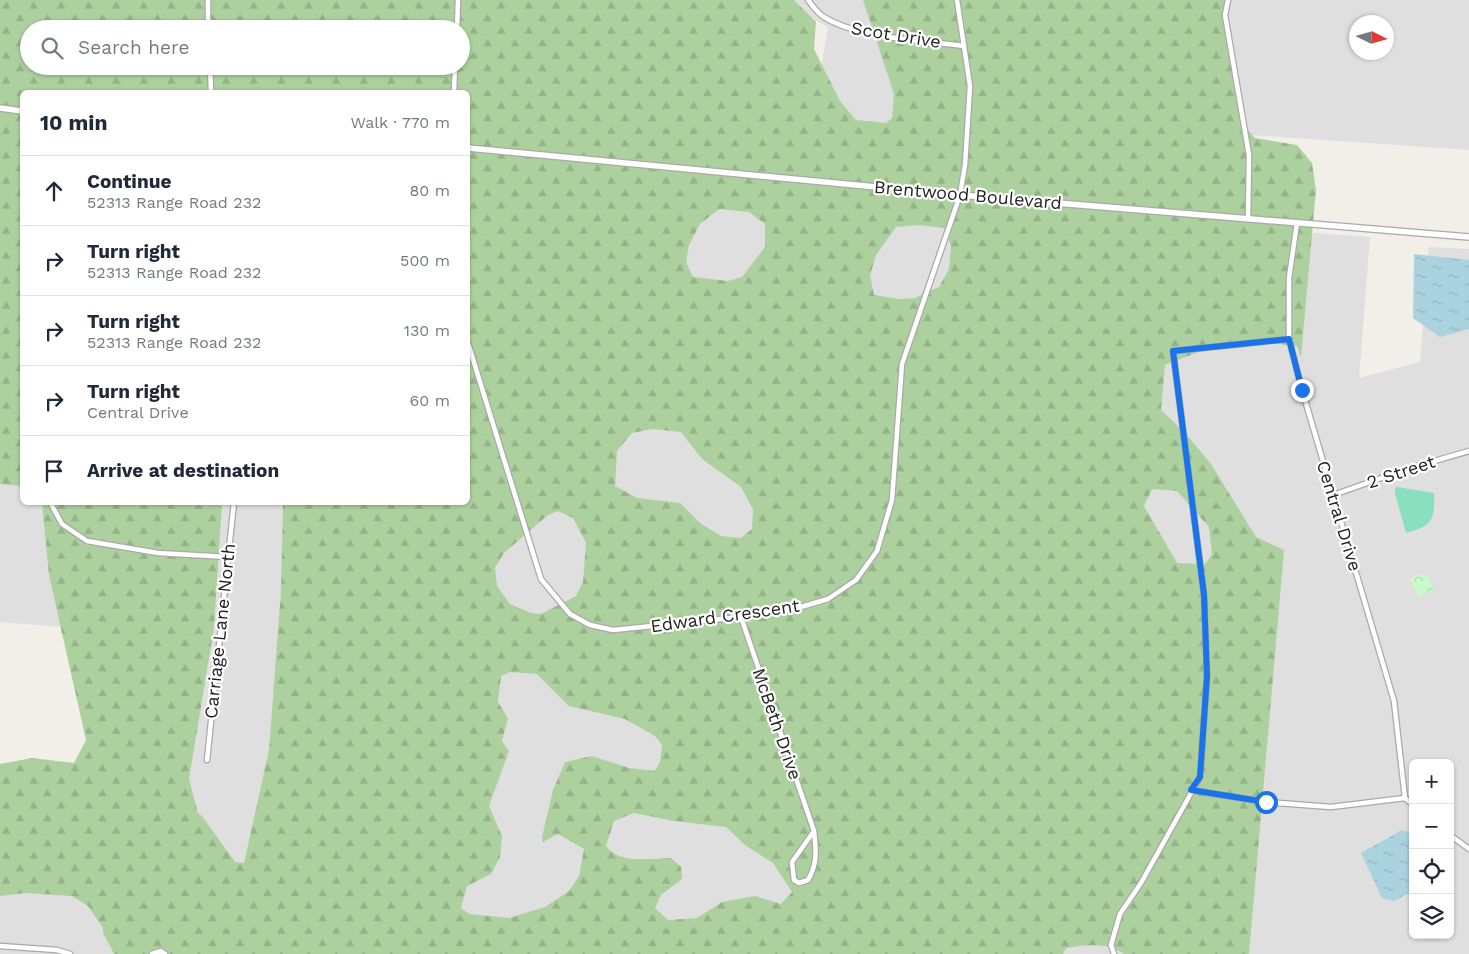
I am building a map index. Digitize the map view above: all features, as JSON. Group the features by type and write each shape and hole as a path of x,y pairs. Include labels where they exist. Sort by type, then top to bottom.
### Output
{"street":[{"path":"208,0 208,20"},
{"path":"457,20 458,0"},
{"name":"Scot Drive","path":"808,0 822,16 842,26 875,35 964,46"},
{"name":"Edward Crescent","path":"470,349 541,579 570,614 590,625 614,630 741,617 794,609 828,599 856,580 877,551 892,500 902,364 960,195 965,165 970,86 957,0"},
{"path":"1228,0 1225,15 1249,155 1248,219"},
{"path":"210,75 211,90"},
{"path":"454,90 455,75"},
{"path":"0,108 20,111"},
{"name":"Brentwood Boulevard","path":"470,148 960,195 1298,222 1469,238"},
{"name":"Central Drive","path":"1298,222 1289,278 1289,339 1332,495 1394,700 1405,798"},
{"path":"1114,954 1111,945 1120,914 1141,883 1191,790 1200,777 1207,676 1204,595 1173,351 1289,339"},
{"name":"2 Street","path":"1332,495 1410,468 1469,451"},
{"path":"52,505 62,524 88,541 158,553 228,556"},
{"name":"Carriage Lane North","path":"207,760 234,505"},
{"name":"McBeth Drive","path":"741,617 814,830 817,855 814,870 808,880 799,883 794,880 792,862 814,830"},
{"path":"1191,790 1266,802 1331,807 1405,798 1412,804"},
{"path":"1454,839 1469,849"},
{"path":"0,946 57,950 70,954"},
{"path":"152,954 161,951 164,954"}],"shaded area":[{"path":"0,0 1469,0 1469,150 1251,135 804,170 828,27 794,8 470,91 25,90 21,75 470,75 470,20 20,20 20,71"},
{"path":"0,115 20,117 20,505 470,505 470,156 1370,237 1359,378 1420,362 1429,247 1469,249 1469,954 0,954 0,834 116,843 133,633 0,622"}],"green space":[{"path":"0,0 794,0 816,22 814,49 840,101 856,120 886,123 892,118 894,94 863,0 1229,0 1224,27 1243,125 1255,138 1297,145 1312,163 1316,190 1301,357 1297,346 1260,342 1198,352 1165,365 1161,410 1185,433 1211,464 1256,537 1284,550 1249,954 1124,954 1118,950 1096,945 1066,948 1063,954 114,954 103,932 103,928 88,906 72,896 26,893 0,896 0,764 32,758 74,763 86,740 49,575 42,505 222,505 214,628 189,779 198,813 235,862 244,863 269,750 281,591 283,505 470,505 470,90 20,90 20,486 0,484","holes":["719,209 749,212 765,224 765,247 742,277 728,281 693,277 686,262 689,245 700,224","919,225 944,228 951,246 949,269 939,287 915,298 899,299 874,295 870,275 876,255 896,227","652,429 681,432 702,459 741,487 753,509 752,529 741,538 721,536 700,523 680,503 637,498 615,486 617,451 632,433","1152,489 1177,491 1209,527 1212,555 1205,564 1177,563 1144,506","558,511 573,518 586,543 583,582 576,596 541,614 531,613 510,604 497,586 495,568 504,553 548,515","510,672 537,674 569,706 625,719 655,736 662,745 660,762 655,771 629,768 592,756 565,762 553,790 542,837 543,842 558,834 584,849 579,876 569,891 545,907 509,918 469,914 461,908 467,886 491,874 500,857 502,836 489,806 509,751 502,741 508,718 498,702 501,676","634,813 674,821 726,827 746,846 773,863 792,892 781,904 755,896 722,902 697,918 668,920 655,908 661,895 682,879 681,867 671,858 636,859 619,856 612,852 606,846 614,821"]},
{"path":"1395,488 1434,493 1433,515 1425,526 1406,533 1395,493"},
{"path":"1419,574 1428,577 1434,590 1419,597 1410,579"}],"water":[{"path":"1414,254 1469,260 1469,329 1440,337 1413,318"},
{"path":"1402,830 1409,833 1409,893 1394,901 1382,898 1361,853"}],"route":[{"path":"1266,802 1191,790 1200,777 1207,676 1204,595 1173,351 1289,339 1302,390"}]}
